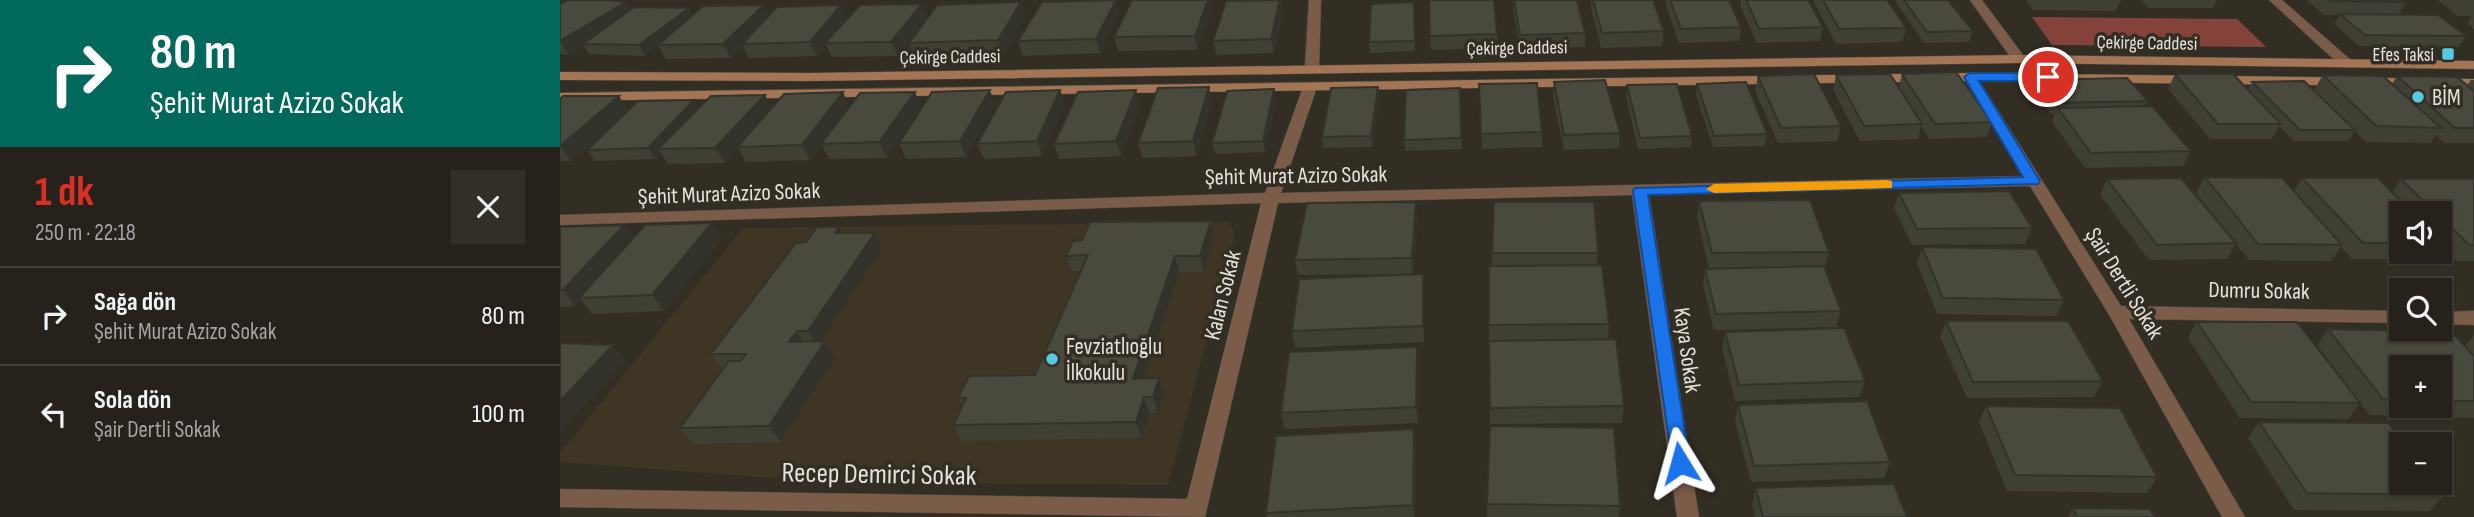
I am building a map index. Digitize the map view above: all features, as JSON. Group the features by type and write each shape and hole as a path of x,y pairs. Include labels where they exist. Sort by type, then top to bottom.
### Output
{"main road":[{"name":"Çekirge Caddesi","path":"561,97 2019,59 2474,65"},
{"name":"Çekirge Caddesi","path":"560,76 1970,77 2474,83"}],"street":[{"name":"Kalan Sokak","path":"1195,513 1270,198 1311,78 1315,0"},
{"path":"1976,0 2019,59"},
{"path":"2275,0 2346,63"},
{"name":"Şair Dertli Sokak","path":"1970,77 2116,312 2234,517"},
{"name":"Şehit Murat Azizo Sokak","path":"560,220 1270,198 2033,181"},
{"name":"Kaya Sokak","path":"1640,191 1688,517"},
{"name":"Dumru Sokak","path":"2116,312 2389,317"},
{"path":"2452,318 2474,318"},
{"name":"Recep Demirci Sokak","path":"560,498 1195,513"}],"shaded area":[{"path":"2032,17 2237,19 2266,47 2052,45"},
{"path":"1230,222 1235,236 1168,485 826,482 560,462 560,453 743,228"}],"building":[{"path":"568,0 626,2 560,41 560,4"},
{"path":"1116,0 1096,39 1018,41 1042,2"},
{"path":"1132,0 1208,0 1195,36 1114,37"},
{"path":"1280,0 1271,39 1213,41 1226,1"},
{"path":"1429,0 1494,0 1497,34 1430,36"},
{"path":"1514,0 1577,0 1585,33 1520,35"},
{"path":"1593,0 1653,0 1664,31 1602,33"},
{"path":"1670,0 1729,0 1741,27 1681,29"},
{"path":"1746,0 1808,0 1823,27 1759,29"},
{"path":"1823,0 1887,0 1906,28 1839,29"},
{"path":"1904,0 1948,0 1973,31 1927,32"},
{"path":"2403,0 2406,2 2331,1"},
{"path":"1021,2 998,40 909,43 937,5"},
{"path":"1414,2 1415,41 1369,42 1371,4"},
{"path":"922,4 891,42 825,43 860,5"},
{"path":"764,5 723,44 658,45 703,6"},
{"path":"841,5 810,42 742,44 777,7"},
{"path":"634,7 689,8 639,45 583,44"},
{"path":"2340,14 2438,15 2466,36 2365,35"},
{"path":"1956,72 1992,122 1935,124 1902,74"},
{"path":"1814,74 1841,126 1781,128 1758,76"},
{"path":"1890,74 1922,124 1864,126 1836,75"},
{"path":"2175,74 2233,74 2281,124 2218,124"},
{"path":"2323,75 2383,76 2441,128 2376,126"},
{"path":"2397,76 2457,77 2474,91 2474,128 2455,128"},
{"path":"2127,78 2148,101 2055,103 2037,80"},
{"path":"1605,80 1620,133 1564,135 1554,82"},
{"path":"2304,81 2355,130 2300,130 2252,82"},
{"path":"1746,82 1767,134 1714,136 1697,84"},
{"path":"1537,83 1542,132 1481,134 1479,84"},
{"path":"1677,84 1692,136 1640,138 1627,85"},
{"path":"1209,87 1193,141 1138,143 1158,88"},
{"path":"1378,87 1371,136 1322,137 1331,88"},
{"path":"1460,88 1461,138 1404,140 1406,90"},
{"path":"1274,89 1263,141 1212,143 1227,91"},
{"path":"990,90 960,141 899,143 932,92"},
{"path":"1060,90 1037,141 977,144 1006,92"},
{"path":"1136,90 1116,141 1054,144 1078,92"},
{"path":"843,92 802,145 737,147 784,94"},
{"path":"915,92 879,142 821,144 860,93"},
{"path":"765,95 715,148 658,149 711,96"},
{"path":"563,96 619,96 560,146 560,99"},
{"path":"694,100 648,148 587,150 638,101"},
{"path":"2152,106 2191,151 2091,153 2058,108"},
{"path":"2205,177 2282,178 2342,245 2258,244"},
{"path":"2181,178 2236,243 2157,245 2107,179"},
{"path":"2302,178 2378,178 2401,201 2389,201 2389,243 2363,243"},
{"path":"2401,179 2474,179 2474,245 2469,245 2452,228 2452,201 2424,201"},
{"path":"2009,191 2032,228 1917,229 1899,193"},
{"path":"1810,200 1829,252 1712,253 1699,201"},
{"path":"1416,202 1412,258 1295,260 1307,203"},
{"path":"1494,202 1594,202 1598,253 1492,253"},
{"path":"1211,221 1200,256 1175,256 1133,379 1159,378 1153,397 1144,397 1136,422 953,425 966,398 958,398 969,376 1035,375 1088,255 1066,256 1073,241 1082,240 1090,222"},
{"path":"712,223 652,295 579,298 645,225"},
{"path":"624,225 563,290 560,290 560,227"},
{"path":"817,227 839,227 835,233 875,233 808,331 797,331 789,342 825,341 769,426 680,428 729,361 741,361 746,354 711,354 796,243 806,242"},
{"path":"1922,247 2036,249 2064,300 1943,298"},
{"path":"1602,265 1609,324 1489,325 1489,266"},
{"path":"1824,266 1841,311 1716,314 1705,269"},
{"path":"1423,274 1423,326 1292,331 1299,279"},
{"path":"1946,321 2068,321 2103,381 1973,382"},
{"path":"2197,322 2297,322 2360,403 2251,402"},
{"path":"1844,328 1865,381 1739,385 1725,332"},
{"path":"2328,329 2389,330 2389,341 2452,341 2452,332 2474,356 2474,401 2452,401 2452,355 2389,355 2389,399 2383,399"},
{"path":"1616,339 1624,406 1490,408 1489,341"},
{"path":"560,343 613,345 560,401"},
{"path":"1417,347 1416,407 1281,413 1289,352"},
{"path":"1867,401 1890,462 1754,466 1738,405"},
{"path":"1986,406 2120,408 2157,477 2015,475"},
{"path":"2259,422 2388,423 2395,432 2389,432 2389,494 2307,493"},
{"path":"1490,426 1614,428 1620,506 1487,504"},
{"path":"1414,429 1413,505 1266,513 1276,436"},
{"path":"1894,484 1907,517 1763,517 1756,488"},
{"path":"2073,508 2150,509 2155,517 2077,517"}],"slow traffic":[{"path":"1714,189 1887,185"}],"place":[{"name":"Efes Taksi","path":"2448,54"},
{"name":"BİM","path":"2418,97"},
{"name":"Fevziatlıoğlu İlkokulu","path":"1052,359"}],"route":[{"path":"1680,463 1640,191 2033,181 1970,77 2048,77"}]}
